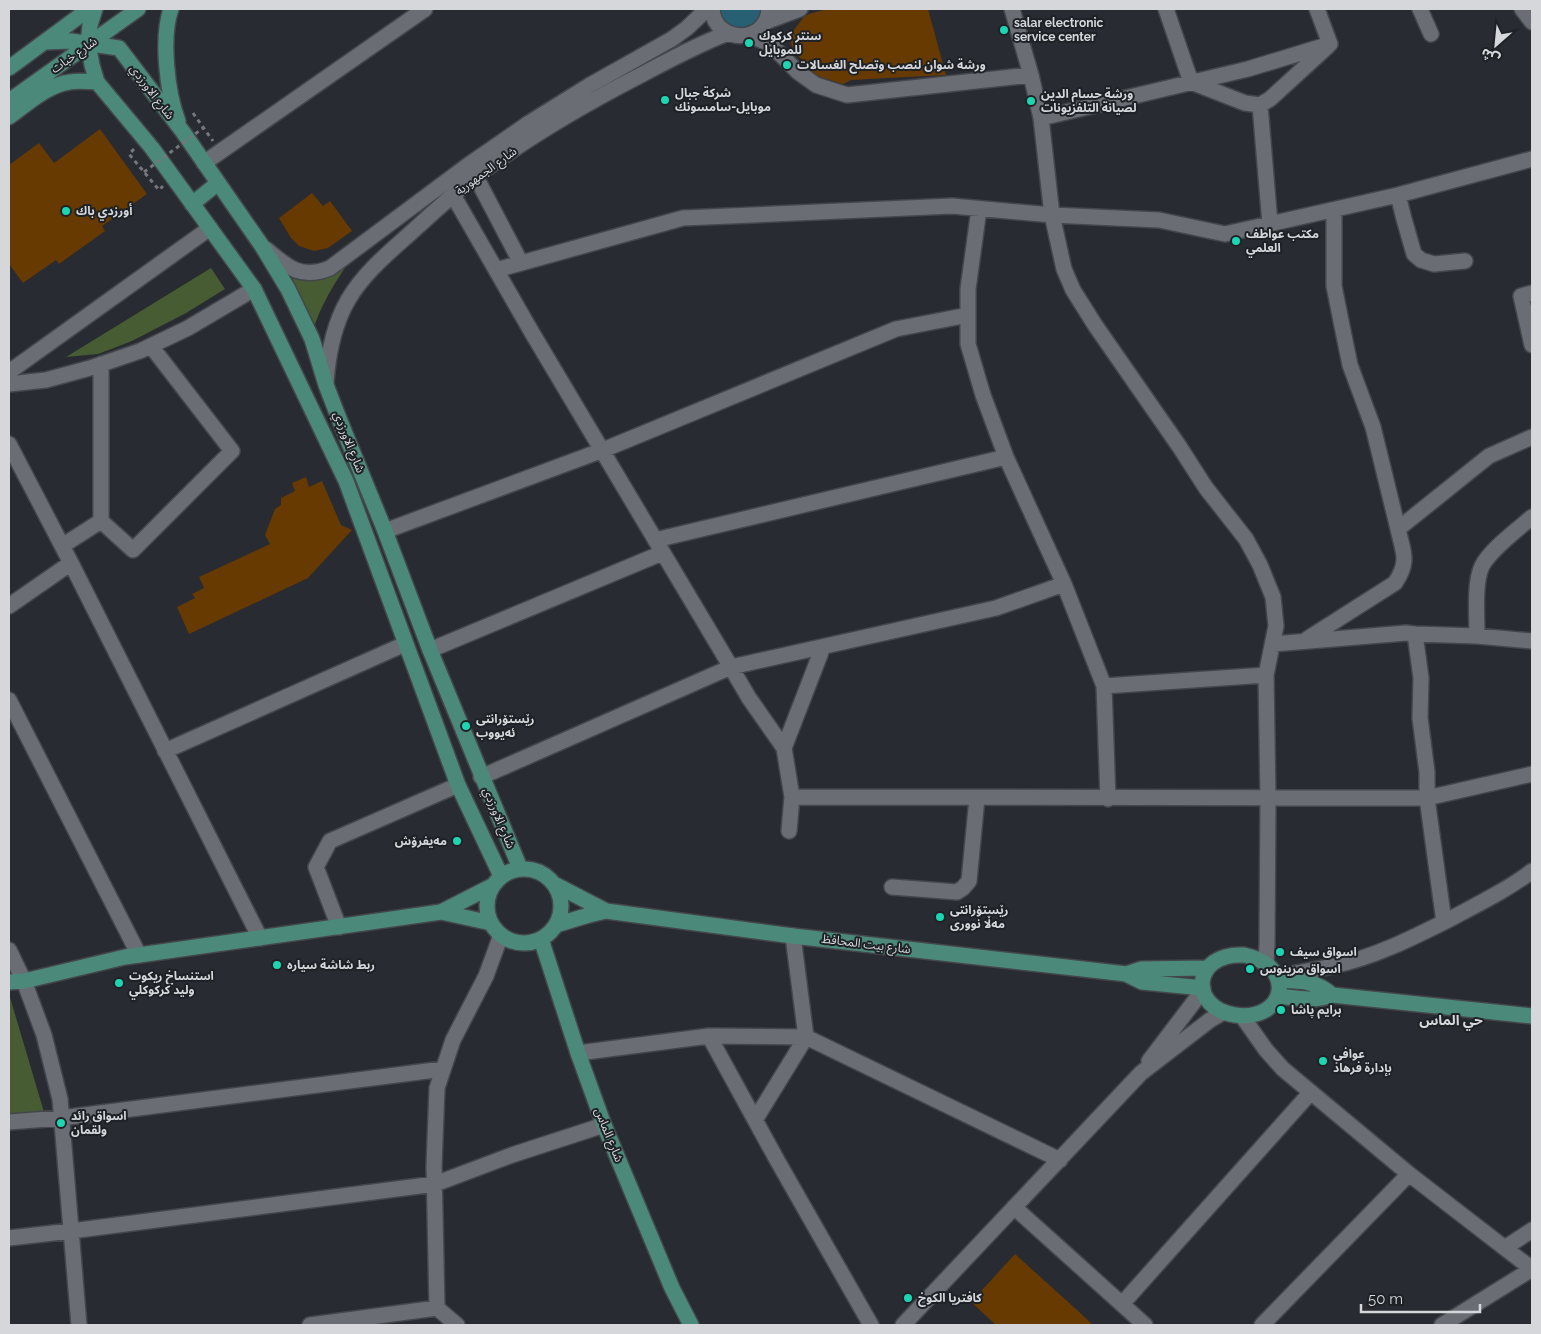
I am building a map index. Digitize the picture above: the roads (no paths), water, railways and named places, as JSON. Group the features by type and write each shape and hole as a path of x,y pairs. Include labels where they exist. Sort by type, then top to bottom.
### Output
{"main road":[{"name":"شارع خبات","path":"9,101 138,9"},
{"path":"171,9 166,38 168,82 177,118 183,132"},
{"path":"92,10 96,24 111,28"},
{"path":"9,68 52,41 92,10"},
{"path":"9,117 41,94 61,84 78,81 98,82 88,44 92,10"},
{"path":"52,41 88,44"},
{"path":"52,41 64,43 68,51 64,62"},
{"name":"شارع الاورزدي","path":"88,44 119,48 183,132 262,246 288,289 312,340 326,385 385,531 430,650 520,868"},
{"name":"شارع الاورزدي","path":"98,82 152,148 254,289 346,481 458,785 497,881"},
{"path":"192,204 218,183"},
{"path":"9,982 24,981 124,957 440,912 497,881 510,871 520,868 530,868 549,878 556,885 562,905 560,916 550,933 541,939 525,943 508,939 496,929 440,912"},
{"path":"496,929 487,908 487,900 497,881"},
{"name":"شارع بيت المحافظ","path":"556,885 606,911 793,936 1126,974 1142,982 1203,989"},
{"name":"شارع بيت المحافظ","path":"556,925 606,911"},
{"name":"شارع الماس","path":"541,939 578,1053 604,1125 672,1288 691,1325"},
{"name":"شارع بيت المحافظ","path":"1126,974 1141,968 1207,968 1217,960 1230,956 1249,956 1266,963"},
{"path":"1207,968 1202,981 1203,989 1209,1001 1224,1012 1242,1016 1264,1010 1278,996 1278,978 1266,963"},
{"path":"1278,978 1314,983 1332,995"},
{"path":"1278,996 1312,1000 1332,995 1532,1016"}],"street":[{"path":"204,163 425,9"},
{"name":"شارع الجمهورية","path":"262,246 292,269 311,273 321,272 330,268 498,144 575,94 672,39 707,9"},
{"path":"712,9 715,20 720,28 735,36 749,35 755,32 767,15 800,9"},
{"path":"1012,9 1041,118 1052,215 1064,269 1073,290 1206,488 1246,539 1260,564 1273,597 1276,626 1266,675 1268,799 1266,963"},
{"path":"1166,9 1191,82 1245,103 1260,105 1277,94 1330,44"},
{"path":"1317,9 1330,44"},
{"path":"1420,9 1431,34"},
{"path":"1522,9 1532,22"},
{"name":"شارع الجمهورية","path":"326,385 327,361 332,340 348,300 360,282 374,266 453,195 527,141 591,102 676,56 728,33"},
{"path":"749,35 770,44 798,72 816,85 847,94 1031,75"},
{"path":"1041,118 1248,69 1330,44"},
{"path":"1260,105 1270,224"},
{"path":"496,270 683,218 952,206 1052,215 1159,220 1225,234 1398,195 1532,159"},
{"path":"476,177 521,263"},
{"path":"453,195 531,331 749,698 784,748 792,797 789,831"},
{"path":"1398,195 1414,254 1421,260 1434,264 1464,261"},
{"path":"979,209 968,289 968,344 983,395 1006,457 1064,584 1104,686 1108,798"},
{"path":"1305,641 1395,583 1404,568 1405,559 1373,427 1350,365 1341,321 1334,286 1334,210"},
{"path":"9,372 210,228"},
{"path":"9,384 46,380 101,364 151,346 188,328 254,289"},
{"path":"1532,292 1521,296 1532,344"},
{"path":"385,531 603,450 896,329 968,315"},
{"path":"101,364 101,521 132,550 232,451 151,346"},
{"path":"1398,529 1489,456 1532,437"},
{"path":"9,444 260,938"},
{"path":"430,650 659,546 1006,457"},
{"path":"1477,636 1478,578 1482,566 1490,555 1532,516"},
{"path":"62,546 101,521"},
{"path":"9,606 71,563"},
{"path":"482,777 731,667 996,608 1064,584"},
{"path":"1273,644 1406,633 1477,636 1532,641"},
{"path":"1415,634 1421,678 1420,718 1427,772 1427,798 1444,922"},
{"path":"165,751 405,644"},
{"path":"784,748 823,647"},
{"path":"1104,686 1266,675"},
{"path":"9,700 139,955"},
{"path":"792,797 1427,798 1532,774"},
{"path":"339,927 316,867 330,841 458,785"},
{"path":"892,887 957,892 963,888 969,881 977,798"},
{"path":"1278,978 1335,966 1380,952 1444,922 1518,882 1532,871"},
{"path":"456,1325 437,1308 434,1184 437,1088 452,1040 486,976 496,929"},
{"path":"755,1120 806,1037 793,936"},
{"path":"9,950 24,981 44,1035 60,1098 79,1325"},
{"path":"1141,1073 1153,1054 1203,989"},
{"path":"906,1324 1141,1073 1204,1024 1224,1012"},
{"path":"1242,1016 1266,1050 1283,1069 1409,1174 1532,1269 1442,1325"},
{"path":"709,1036 871,1325"},
{"path":"578,1053 709,1036 806,1037 1060,1160"},
{"path":"9,1122 61,1118 443,1069"},
{"path":"1122,1304 1311,1092"},
{"path":"9,1238 434,1184 512,1155 604,1125"},
{"path":"1262,1325 1409,1174"},
{"path":"1014,1207 1145,1325"},
{"path":"1506,1248 1532,1230"},
{"path":"310,1325 437,1308"}],"water":[{"path":"718,9 761,9 761,13 753,26 735,30 725,25 721,20"}],"place":[{"name":"salar electronic service center","path":"1004,30"},
{"name":"سنتر كركوك للموبايل","path":"749,43"},
{"name":"ورشة شوان لنصب وتصلح الغسالات","path":"787,65"},
{"name":"شركة جبال موبايل-سامسونك","path":"665,100"},
{"name":"ورشة حسام الدين لصيانة التلفزيونات","path":"1031,101"},
{"name":"أورزدي باك","path":"66,211"},
{"name":"مكتب عواطف العلمي","path":"1236,241"},
{"name":"رێستۆرانتی ئەیووب","path":"466,726"},
{"name":"مەیفرۆش","path":"457,841"},
{"name":"رێستۆرانتی مەڵا نووری","path":"940,917"},
{"name":"اسواق سيف","path":"1280,952"},
{"name":"ربط شاشة سياره","path":"277,965"},
{"name":"اسواق مرينوس","path":"1250,969"},
{"name":"استنساخ ريكوت وليد كركوكلي","path":"119,983"},
{"name":"برایم پاشا","path":"1281,1010"},
{"name":"عوافي بإدارة فرهاد","path":"1323,1061"},
{"name":"اسواق رائد ولقمان","path":"61,1123"},
{"name":"كافتريا الكوخ","path":"908,1298"}],"district":[{"name":"حي الماس","path":"1451,1020"}]}
